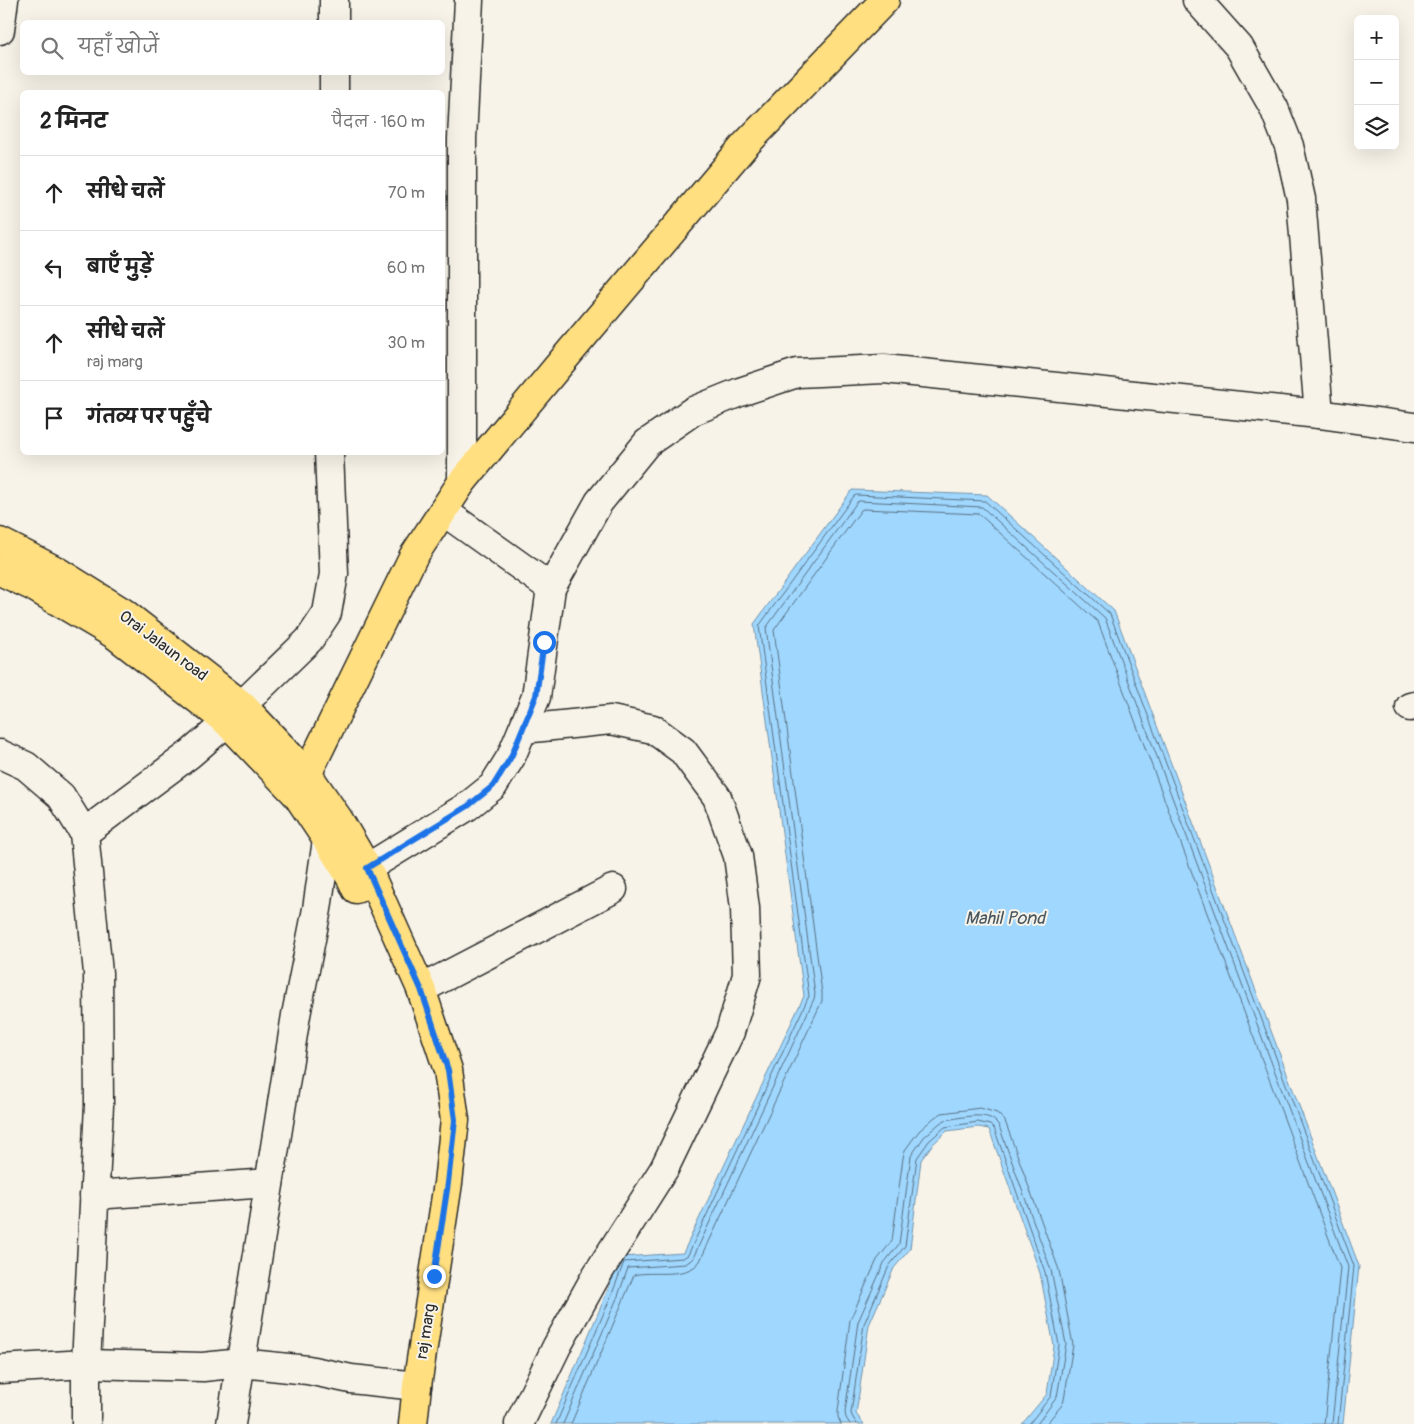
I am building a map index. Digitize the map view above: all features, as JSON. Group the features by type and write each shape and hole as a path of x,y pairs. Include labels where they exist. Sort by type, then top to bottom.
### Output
{"main road":[{"path":"302,785 413,557 462,482 744,145 885,0"},
{"name":"Orai Jalaun road","path":"0,542 55,570 124,613 235,713 302,785"},
{"name":"Orai Jalaun road","path":"0,571 32,586 115,635 235,713"},
{"path":"302,785 327,840 359,873"},
{"path":"302,785 339,820 406,996 434,1078 455,1120"},
{"name":"raj marg","path":"359,873 421,989 448,1070 455,1120 448,1183 412,1424"}],"street":[{"path":"0,30 4,0"},
{"path":"334,0 334,20"},
{"path":"462,482 462,138 469,0"},
{"path":"1197,0 1239,47 1274,108 1290,146 1301,200 1319,414"},
{"path":"334,75 334,90"},
{"path":"359,873 468,806 493,786 511,757 536,696 551,588 599,502 647,443 693,411 740,392 798,373 884,369 1319,414 1414,427"},
{"path":"84,833 190,754 235,713 309,640 328,613 334,574 329,455"},
{"path":"443,512 551,588"},
{"path":"519,1424 557,1346 596,1276 664,1169 730,1032 747,975 745,908 738,856 717,796 683,751 653,729 611,720 523,729"},
{"path":"0,754 26,766 60,796 84,833 98,973 99,1105 86,1364 86,1424"},
{"path":"230,1424 296,1015 317,909 327,840"},
{"path":"421,989 613,889"},
{"path":"94,1195 269,1183"},
{"path":"0,1369 86,1364 203,1367 241,1363 308,1370 352,1379 417,1386"}],"water":[{"name":"Mahil Pond","path":"852,490 987,495 1114,611 1359,1266 1343,1424 1022,1424 1047,1394 1054,1346 1040,1273 989,1129 978,1127 947,1131 932,1145 921,1160 910,1249 894,1268 869,1325 856,1414 864,1424 551,1424 621,1257 683,1253 804,996 754,624"}],"route":[{"path":"434,1276 455,1120 448,1070 421,989 367,868 468,806 493,786 511,757 536,696 544,642"}]}
